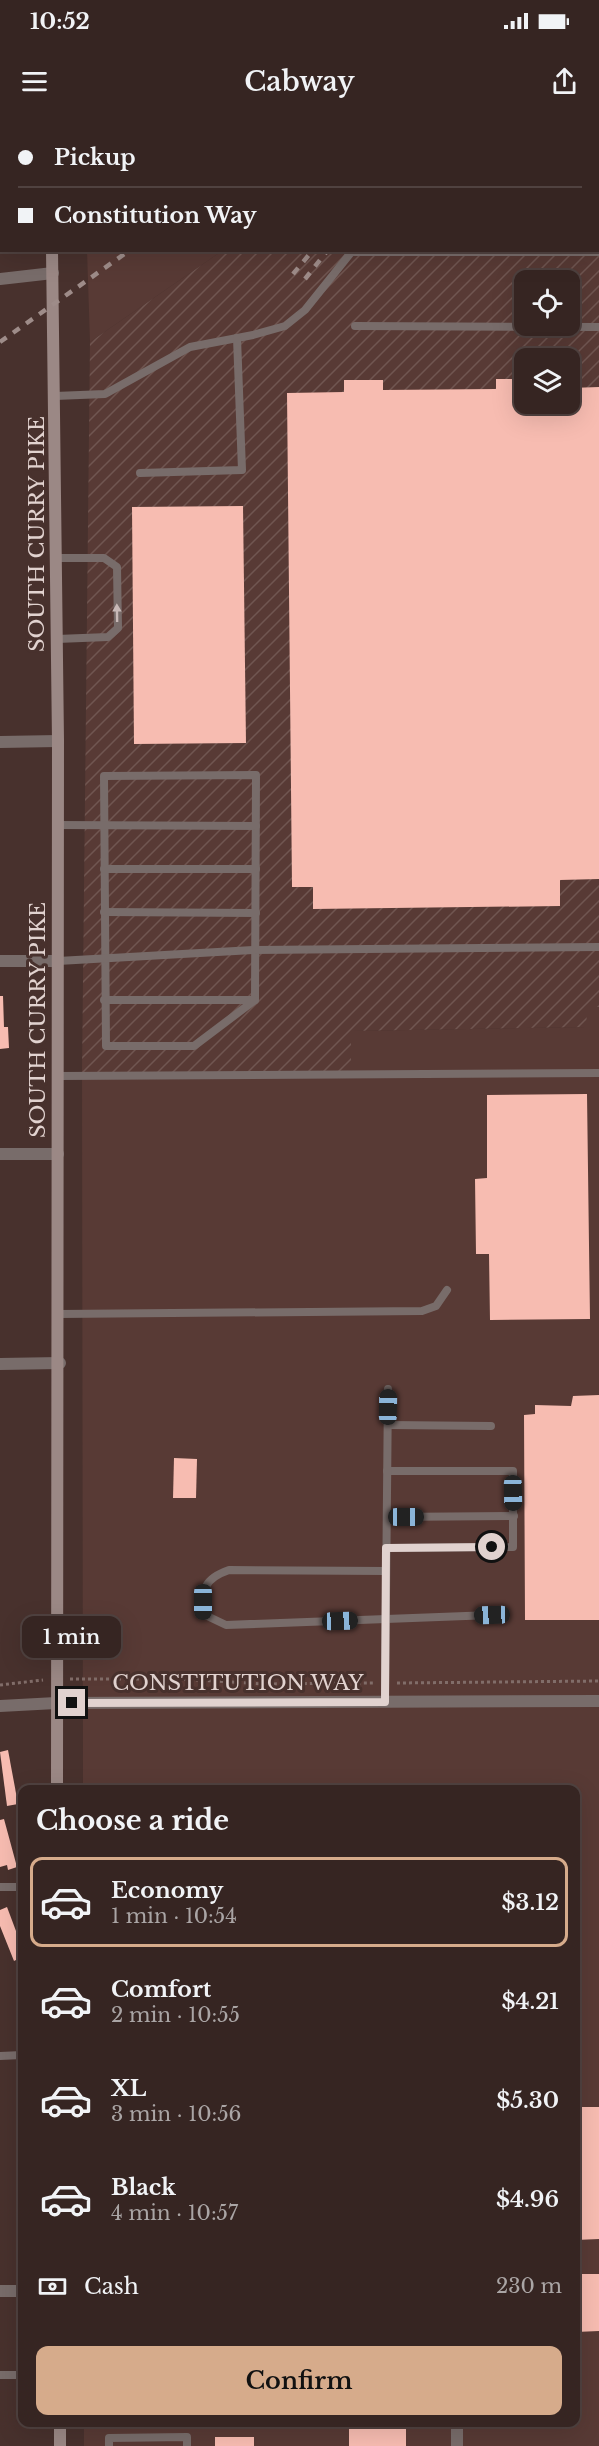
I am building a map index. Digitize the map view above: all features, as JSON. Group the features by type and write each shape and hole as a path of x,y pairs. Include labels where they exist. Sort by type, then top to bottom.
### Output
{"main road":[{"name":"SOUTH CURRY PIKE","path":"52,252 58,741 60,1363 57,1785"},
{"path":"60,2427 60,2446"}],"street":[{"path":"0,279 52,273"},
{"path":"0,742 58,741"},
{"path":"0,961 58,961"},
{"path":"0,1154 58,1154"},
{"path":"0,1364 60,1363"},
{"name":"CONSTITUTION WAY","path":"0,1706 56,1703 599,1701"},
{"path":"0,2291 18,2291"},
{"path":"457,2427 457,2446"}],"lane":[{"path":"55,396 105,394 190,347 285,326 305,310 351,252"},
{"path":"355,326 599,327"},
{"path":"140,473 242,470 237,338"},
{"path":"56,558 104,558 117,567 118,628 108,637 57,639"},
{"path":"256,775 255,1000 194,1046 106,1046 104,776 256,775"},
{"path":"58,825 256,826"},
{"path":"104,869 256,869"},
{"path":"104,912 256,913"},
{"path":"58,961 256,950 599,947"},
{"path":"104,1000 255,1000"},
{"path":"58,1076 599,1073"},
{"path":"59,1314 422,1311 436,1306 447,1290"},
{"path":"385,1702 388,1389"},
{"path":"388,1425 491,1426"},
{"path":"386,1548 513,1547 514,1516 513,1471 387,1472"},
{"path":"387,1517 514,1516"},
{"path":"386,1571 229,1570 215,1575 203,1589 203,1614 226,1625 492,1615"},
{"path":"0,1887 18,1887"},
{"path":"0,2056 18,2055"},
{"path":"0,2375 18,2375"},
{"path":"109,2446 109,2438 187,2437 187,2446"}],"path":[{"path":"88,1679 181,1679 263,1684 599,1680"},
{"path":"0,1684 30,1680"}],"shaded area":[{"path":"87,252 221,252 90,342"},
{"path":"221,252 599,252 599,1007 586,1007 587,1027 351,1031 351,1072 82,1073 90,342"},
{"path":"586,1007 599,1007 599,2446 84,2446 84,2427 580,2427 580,1785 83,1785 82,1073 351,1072 350,1031 586,1027"}],"building":[{"path":"496,379 514,379 514,414 580,414 580,388 599,387 599,879 560,880 560,906 313,909 313,887 292,887 287,393 344,392 344,380 383,380 383,390 496,389"},
{"path":"243,506 246,743 134,744 132,507"},
{"path":"0,996 3,996 4,1027 8,1027 9,1048 0,1049"},
{"path":"587,1094 590,1319 490,1320 489,1254 476,1254 475,1179 487,1178 487,1095"},
{"path":"599,1395 599,1620 525,1620 524,1415 535,1414 535,1405 571,1406 573,1396"},
{"path":"174,1458 197,1459 196,1498 173,1498"},
{"path":"8,1750 18,1804 7,1806 0,1752"},
{"path":"4,1819 17,1867 8,1870 7,1865 0,1867 0,1820"},
{"path":"7,1907 18,1936 18,1959 14,1961 0,1926 0,1910"},
{"path":"580,2107 599,2107 599,2239 580,2240"},
{"path":"580,2274 599,2274 599,2331 580,2332"},
{"path":"349,2427 406,2427 406,2446 349,2446"},
{"path":"215,2437 254,2437 254,2446 215,2446"}],"railway":[{"path":"0,342 127,252"},
{"path":"293,274 311,252"},
{"path":"305,279 326,252"}],"route":[{"path":"72,1703 385,1702 386,1548 492,1547"}]}
